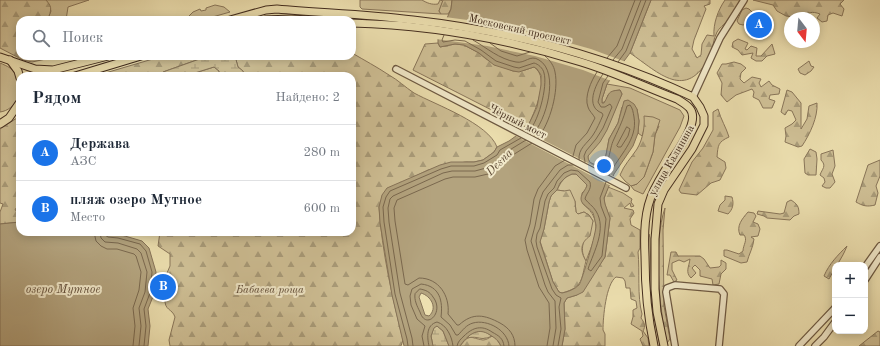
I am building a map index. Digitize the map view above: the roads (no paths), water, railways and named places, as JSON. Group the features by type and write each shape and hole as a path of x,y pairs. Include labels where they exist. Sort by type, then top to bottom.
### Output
{"main road":[{"name":"Московский проспект","path":"245,16 271,9 337,16"},
{"name":"Московский проспект","path":"356,18 485,31 524,39 570,51 623,68 693,97"},
{"name":"Московский проспект","path":"356,23 413,24 484,37 544,51 583,62 680,101"},
{"path":"0,57 35,69 53,70 92,60"},
{"path":"10,60 18,72"},
{"path":"88,72 128,60"},
{"name":"улица Калинина","path":"664,346 654,289 655,239 658,204 664,190 692,149 704,125 704,116 693,97"},
{"name":"улица Калинина","path":"654,346 646,302 645,227 648,203 691,127 692,113 688,106 680,101"},
{"path":"0,124 9,118 16,108"}],"street":[{"path":"693,97 720,38 744,0"},
{"name":"Чёрный мост","path":"396,69 625,188"},
{"path":"868,263 880,246"},
{"path":"868,275 880,257"},
{"path":"675,346 666,292 667,288 675,285 720,288 724,294 719,346"},
{"path":"799,346 832,311"},
{"path":"815,346 832,326"}],"water":[{"name":"Desna","path":"452,0 651,0 630,53 607,84 602,99 602,103 604,103 609,93 613,91 620,90 622,94 607,130 600,142 588,156 590,162 597,165 602,163 606,155 609,139 618,123 624,101 628,100 634,104 637,109 639,121 638,133 633,146 614,174 604,198 610,218 605,257 583,292 567,298 564,303 565,329 562,346 501,346 498,341 485,332 477,332 469,336 460,346 449,346 443,331 437,326 434,328 431,336 433,346 404,346 392,295 380,223 379,207 382,195 387,188 440,165 451,162 474,162 483,160 494,152 497,147 509,141 527,128 537,107 541,85 541,75 534,67 519,72 513,71 494,65 479,53 464,45 455,44 440,47 438,39 451,9","holes":["572,174 576,174 587,185 581,201 593,213 596,229 579,285 576,288 562,293 559,292 553,282 540,242 551,196 557,190 560,183","421,293 428,297 432,303 433,309 429,316 425,315 419,297"]},
{"name":"озеро Мутное","path":"16,222 16,236 125,236 142,241 149,248 156,272 154,294 148,309 150,326 148,346 0,346 0,224"}],"place":[{"name":"Держава","path":"759,25"},
{"name":"пляж озеро Мутное","path":"163,287"}],"park label":[{"name":"Бабаева роща","path":"270,289"}]}
